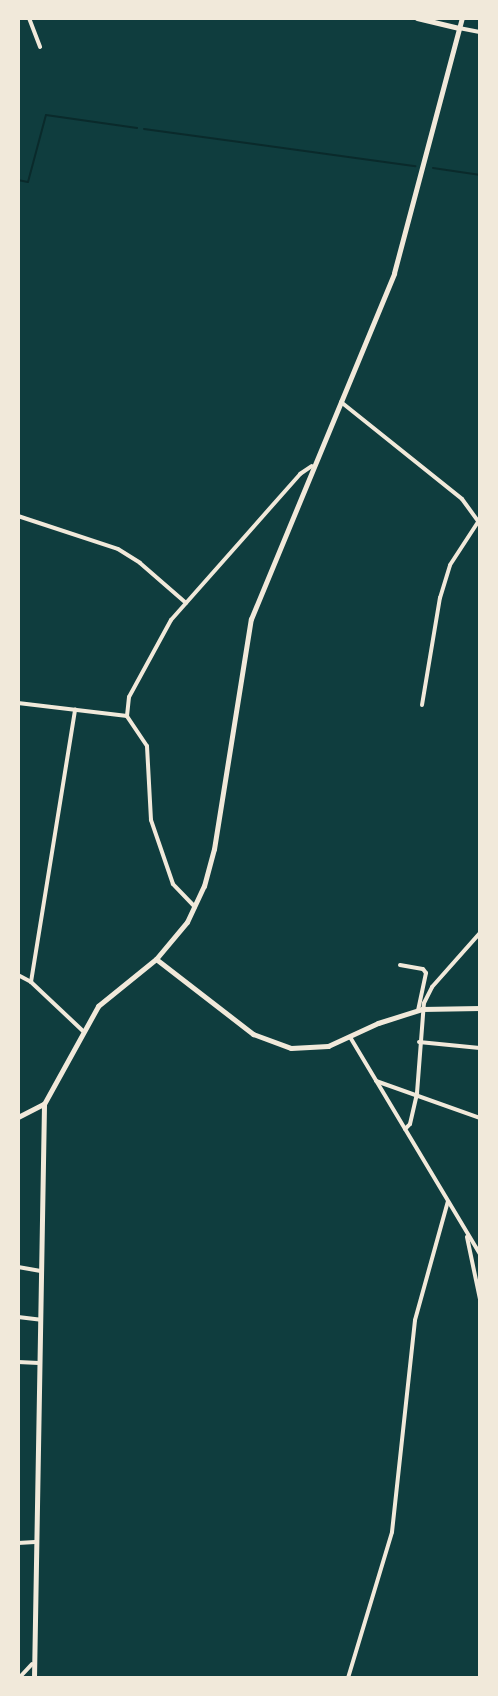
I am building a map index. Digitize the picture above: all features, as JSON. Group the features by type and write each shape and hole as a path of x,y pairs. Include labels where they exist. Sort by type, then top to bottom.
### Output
{"main road":[{"path":"417,18 459,28"},
{"path":"34,1678 32,1664 44,1104 83,1031 104,1000 156,960 195,907 214,849 251,619 399,256 462,18"},
{"path":"156,960 268,1042 291,1048 317,1049 420,1010 480,1008"},
{"path":"18,1117 44,1104"}],"street":[{"path":"29,18 40,47"},
{"path":"459,28 480,32"},
{"path":"340,401 462,499 479,523 450,565 440,598 422,705"},
{"path":"195,907 172,884 151,820 147,746 127,716 129,697 160,636 186,603 300,474 312,466"},
{"path":"18,516 118,549 140,563 186,603"},
{"path":"18,703 127,716"},
{"path":"31,982 75,710"},
{"path":"420,1010 432,987 480,933"},
{"path":"400,965 423,969 426,973 420,1010 417,1093 411,1124 405,1129"},
{"path":"18,975 31,982 83,1031"},
{"path":"350,1037 480,1254"},
{"path":"419,1042 480,1048"},
{"path":"375,1081 417,1093 480,1118"},
{"path":"348,1678 392,1532 415,1320 448,1201"},
{"path":"466,1233 480,1299"},
{"path":"18,1267 42,1272"},
{"path":"18,1317 40,1320"},
{"path":"18,1362 39,1363"},
{"path":"18,1543 35,1542"},
{"path":"20,1678 32,1664"}],"waterway":[{"path":"18,180 28,182 46,115 137,128"},
{"path":"144,129 415,166"},
{"path":"433,168 480,175"}]}
